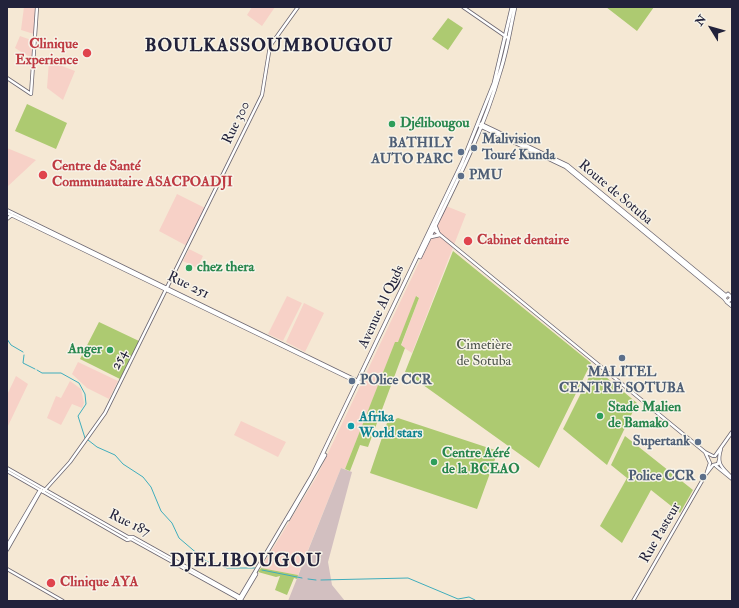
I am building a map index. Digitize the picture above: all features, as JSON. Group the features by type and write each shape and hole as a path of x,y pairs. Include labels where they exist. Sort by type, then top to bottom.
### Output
{"main road":[{"path":"7,78 31,94 37,7"},
{"name":"Rue 300","path":"167,289 262,95 270,46 298,7"},
{"path":"463,7 507,38"},
{"name":"Avenue Al Quds","path":"359,382 430,237 432,228 435,225 480,125 507,38 514,7"},
{"name":"Avenue Al Quds","path":"240,599 314,476 480,125"},
{"name":"Route de Sotuba","path":"480,125 566,167 725,297"},
{"name":"Rue 251","path":"7,211 12,215 167,289"},
{"name":"Rue 251","path":"7,211 359,382"},
{"path":"7,219 12,215"},
{"path":"435,225 439,235"},
{"path":"432,228 705,452 719,459 723,469 732,478"},
{"path":"430,237 439,235"},
{"name":"254","path":"42,490 87,439 105,413 167,289"},
{"path":"727,302 732,298 730,295 725,297 727,302 732,306"},
{"path":"706,474 710,462 732,432"},
{"path":"706,474 719,459 721,449"},
{"path":"705,452 710,462 727,476 732,478"},
{"name":"Rue 187","path":"7,469 128,538 133,536 240,599"},
{"name":"Rue Pasteur","path":"633,601 706,474"},
{"path":"7,546 42,490"},
{"path":"7,550 42,490"},
{"path":"7,569 63,601"}],"shaded area":[{"path":"24,7 35,7 34,34 21,30"},
{"path":"252,7 275,7 262,26 247,15"},
{"path":"20,36 34,41 33,59 15,48"},
{"path":"49,61 75,71 63,100 47,88"},
{"path":"7,148 36,160 7,187"},
{"path":"177,194 207,209 187,246 159,231"},
{"path":"446,206 466,214 412,353 401,346 419,298 417,296 398,343 395,343 345,469 341,468 298,575 261,568 317,476"},
{"path":"189,249 203,256 197,268 183,261"},
{"path":"287,296 302,303 283,341 268,334"},
{"path":"304,303 324,313 305,352 286,342"},
{"path":"78,362 118,381 109,399 87,388 72,374"},
{"path":"16,376 28,384 7,428 7,395"},
{"path":"70,381 81,389 84,403 82,408 72,404 61,425 47,418 56,396 61,398"},
{"path":"241,421 286,442 278,457 234,435"},
{"path":"341,468 352,472 328,562 332,585 345,601 288,601"}],"green space":[{"path":"606,7 654,7 637,31"},
{"path":"448,18 463,28 448,50 432,39"},
{"path":"27,104 67,123 56,149 15,131"},
{"name":"Cimetière de Sotuba","path":"453,251 591,363 539,468 405,372"},
{"path":"416,296 419,298 401,345 405,348 368,447 360,445 350,471 345,469 395,342 398,342"},
{"name":"Anger","path":"99,322 139,341 120,379 80,359"},
{"name":"Stade Malien de Bamako","path":"594,367 637,403 607,465 563,429"},
{"name":"Centre Aéré de la BCEAO","path":"398,418 498,451 477,509 370,473 387,423"},
{"path":"625,436 693,490 680,513 651,490 622,543 600,526 627,478 611,465"},
{"path":"261,568 298,575 297,579 294,578 287,595 275,590 280,576 276,577 258,572"}],"waterway":[{"path":"7,339 11,345 23,352"},
{"path":"24,355 23,363 35,369"},
{"path":"37,370 42,373 61,373 79,383 85,394 86,404 78,416 85,438"},
{"path":"88,440 97,447 115,455 123,464 143,477 151,487 161,511 172,523 179,538 206,561 227,568 255,568"},
{"path":"262,570 302,578"},
{"path":"321,580 408,578 458,599 469,597 475,600"},
{"path":"308,579 316,580"}],"place":[{"name":"Clinique Experience","path":"87,53"},
{"name":"Djélibougou","path":"392,124"},
{"name":"Malivision Touré Kunda","path":"474,148"},
{"name":"BATHILY AUTO PARC","path":"461,152"},
{"name":"Centre de Santé Communautaire ASACPOADJI","path":"43,175"},
{"name":"PMU","path":"461,176"},
{"name":"Cabinet dentaire","path":"468,241"},
{"name":"chez thera","path":"189,268"},
{"name":"Anger","path":"110,350"},
{"name":"MALITEL CENTRE SOTUBA","path":"622,358"},
{"name":"POlice CCR","path":"352,381"},
{"name":"Stade Malien de Bamako","path":"600,416"},
{"name":"Afrika World stars","path":"351,426"},
{"name":"Supertank","path":"698,442"},
{"name":"Centre Aéré de la BCEAO","path":"434,462"},
{"name":"Police CCR","path":"703,477"},
{"name":"Clinique AYA","path":"51,583"}],"district":[{"name":"BOULKASSOUMBOUGOU","path":"269,47"},
{"name":"DJELIBOUGOU","path":"246,562"}]}
